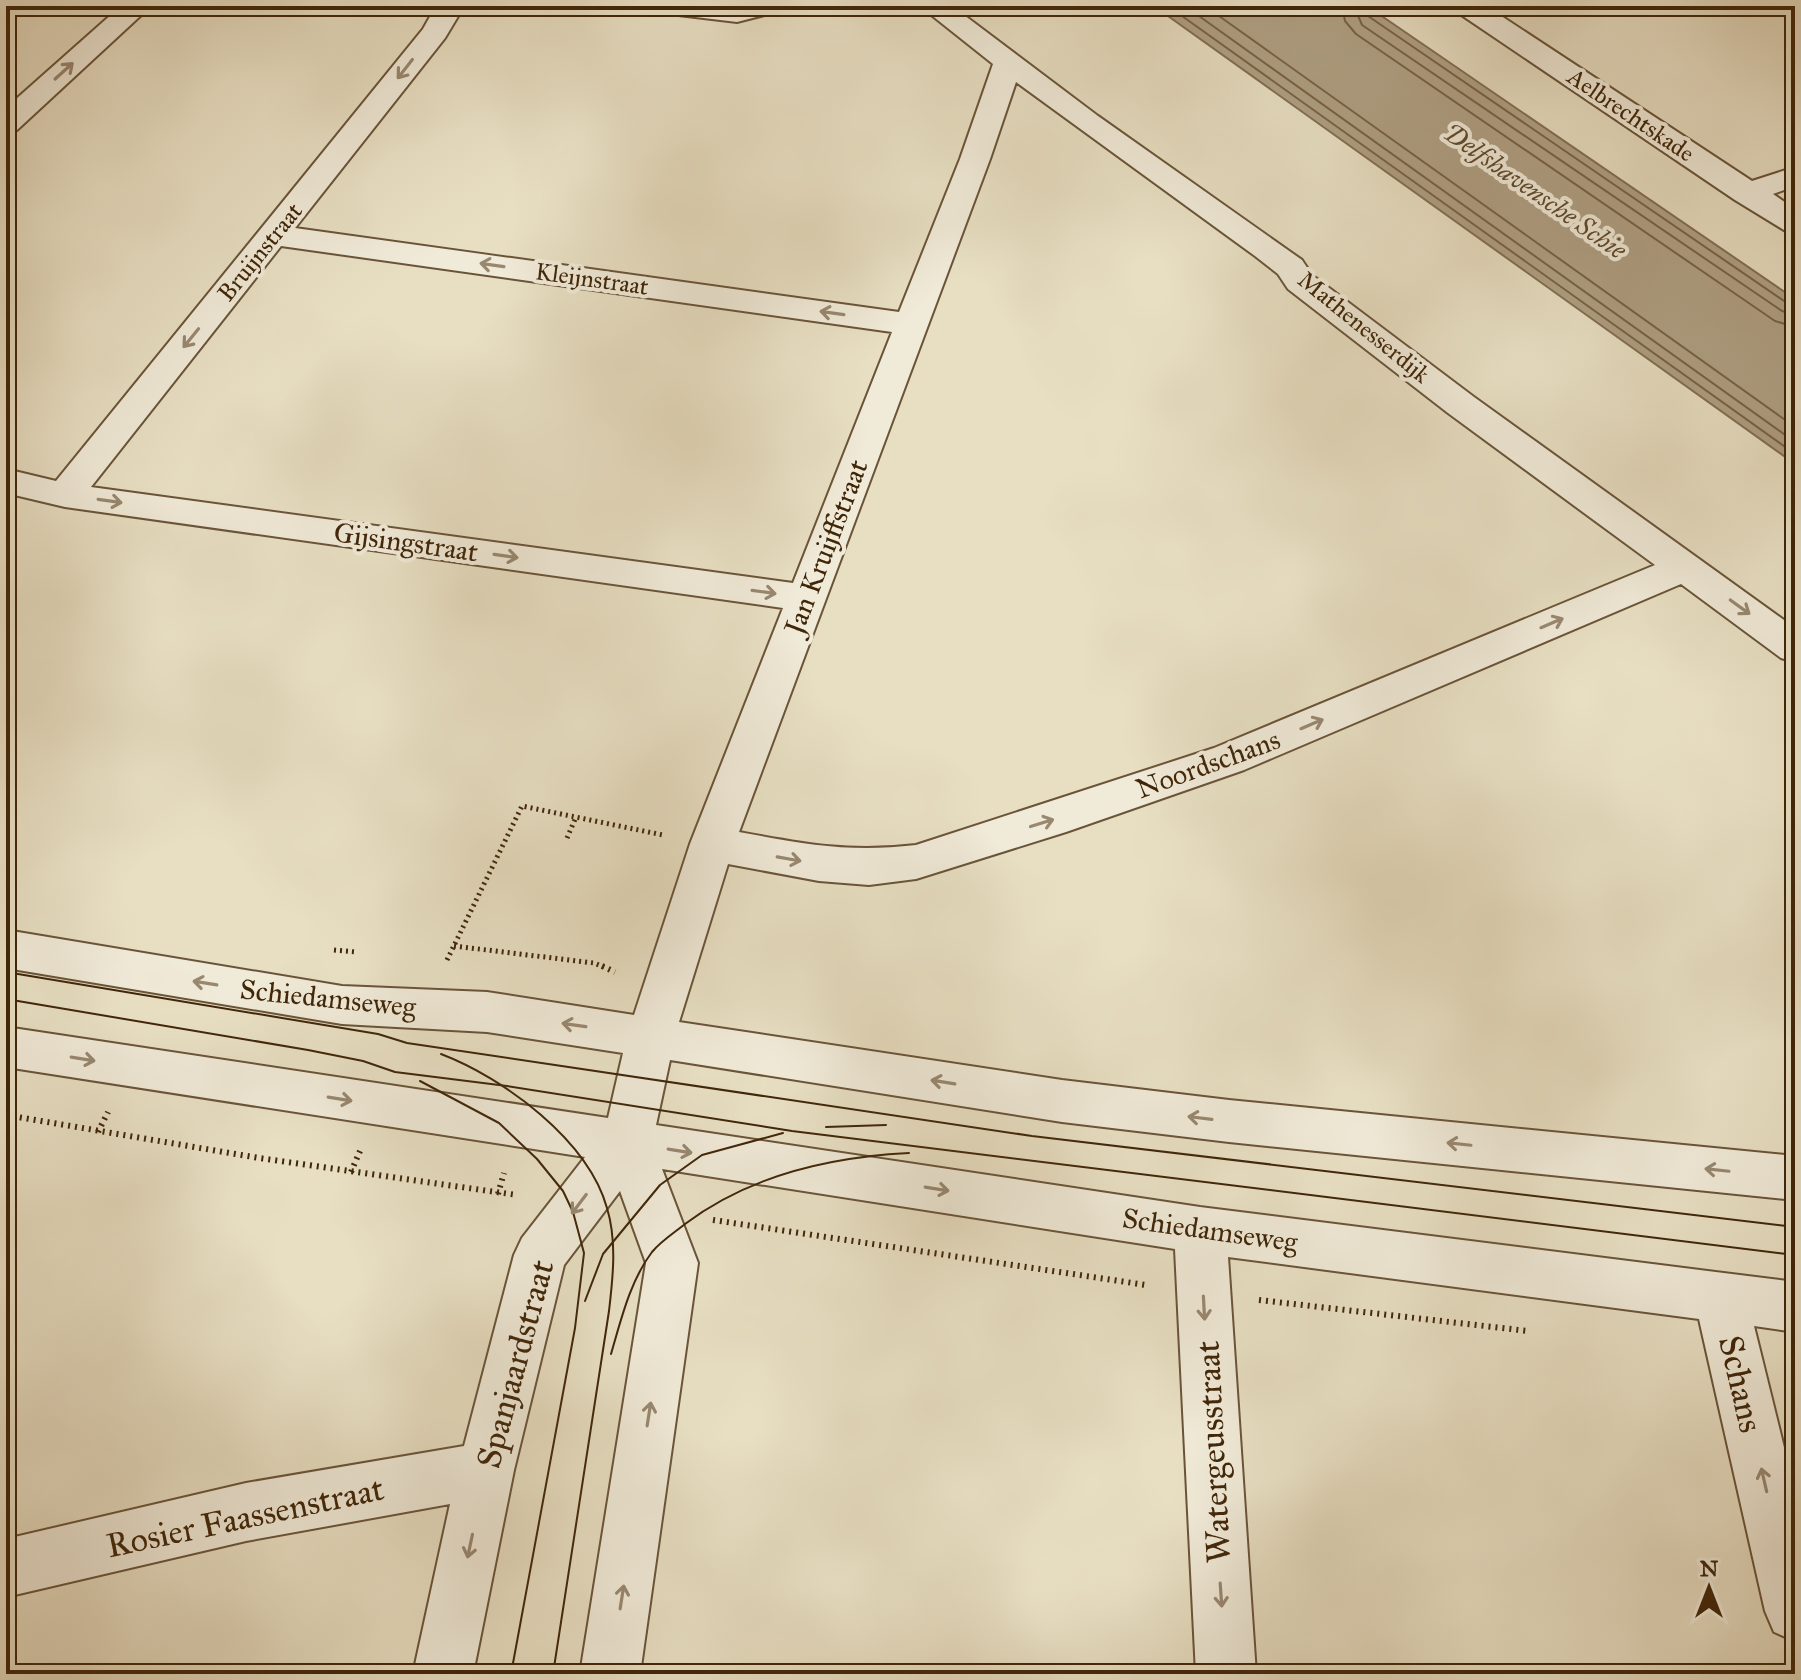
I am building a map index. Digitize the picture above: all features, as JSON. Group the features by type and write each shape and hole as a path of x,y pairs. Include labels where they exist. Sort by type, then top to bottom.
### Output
{"street":[{"path":"6,124 137,6"},
{"name":"Bruijnstraat","path":"65,495 435,32 446,13 441,6"},
{"path":"670,6 737,14 766,6"},
{"name":"Mathenesserdijk","path":"934,6 1087,122 1266,249 1290,267 1300,282 1795,648"},
{"name":"Aelbrechtskade","path":"1467,6 1795,223"},
{"name":"Jan Kruijffstraat","path":"658,1015 712,844 975,159 1008,61"},
{"path":"1746,193 1795,176"},
{"name":"Kleijnstraat","path":"274,235 910,324"},
{"name":"Gijsingstraat","path":"6,481 65,495 808,598"},
{"name":"Noordschans","path":"712,844 819,864 869,868 916,862 1229,759 1684,568"},
{"name":"Schiedamseweg","path":"6,949 342,1005 487,1012 658,1015 1077,1103 1795,1178"},
{"path":"610,1674 672,1263 627,1142 658,1015"},
{"name":"Schiedamseweg","path":"6,1047 1200,1230 1795,1307"},
{"name":"Spanjaardstraat","path":"443,1674 486,1470 540,1255 627,1142"},
{"name":"Watergeusstraat","path":"1200,1230 1226,1674"},
{"name":"Schans","path":"1720,1297 1795,1611"},
{"name":"Rosier Faassenstraat","path":"6,1568 246,1512 486,1470"}],"path":[{"path":"422,1009 522,806 712,844"},
{"path":"567,838 576,817"},
{"path":"454,946 594,963 658,1015"},
{"path":"351,1172 380,1105"},
{"path":"6,1115 487,1193 582,1200"},
{"path":"653,1212 1204,1294 1531,1332"}],"water":[{"name":"Delfshavensche Schie","path":"1154,6 1367,6 1795,299 1795,464"}],"tram line":[{"path":"6,972 378,1034 407,1043 1032,1136 1795,1227"},
{"path":"6,999 308,1050 363,1061 395,1072 501,1085"},
{"path":"441,1054 501,1085"},
{"path":"420,1081 499,1123 537,1159 563,1191 573,1212 584,1253 575,1328 511,1674"},
{"path":"501,1085 792,1131 1795,1255"},
{"path":"501,1085 540,1114 582,1159 597,1183 607,1208 612,1243"},
{"path":"826,1127 886,1125"},
{"path":"612,1243 660,1185 702,1155 783,1133"},
{"path":"611,1354 627,1301 644,1263 663,1241 710,1207 763,1181 820,1164 909,1153"},
{"path":"553,1674 609,1311 612,1243"},
{"path":"585,1301 603,1254 612,1243"}]}
